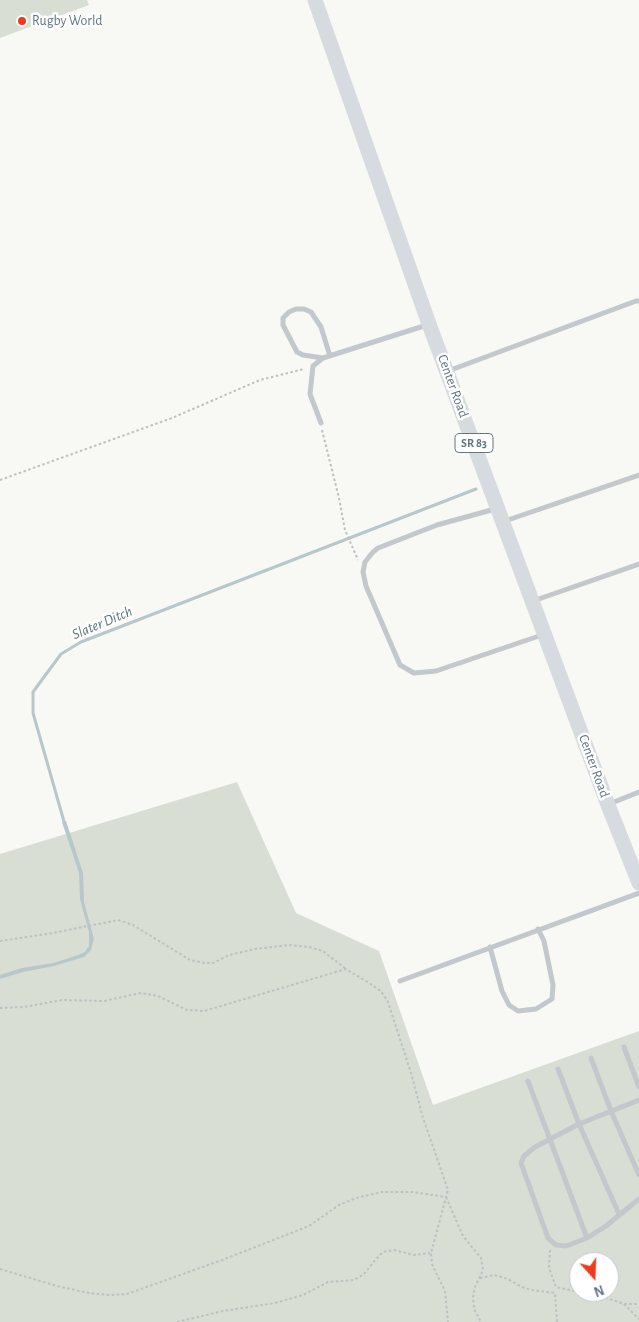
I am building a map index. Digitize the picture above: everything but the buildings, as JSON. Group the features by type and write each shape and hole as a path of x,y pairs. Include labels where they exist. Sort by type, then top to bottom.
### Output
{"main road":[{"name":"Center Road","path":"315,0 429,324 608,805 639,883"}],"lane":[{"path":"447,371 638,302"},
{"path":"330,356 321,327 311,312 304,309 296,309 289,312 283,318 283,325 297,352 303,355 322,358 330,356 429,324"},
{"path":"321,423 310,394 313,366 322,358"},
{"path":"545,634 436,672 414,673 400,666 366,586 363,572 365,562 372,552 378,548 437,525 500,515 639,475"},
{"path":"532,601 639,564"},
{"path":"608,805 639,792"},
{"path":"400,981 639,892"},
{"path":"490,947 502,991 509,1005 518,1011 536,1009 552,999 553,985 544,941 538,929"},
{"path":"624,1047 639,1087"},
{"path":"591,1058 611,1111 639,1175"},
{"path":"558,1070 579,1124 619,1214"},
{"path":"528,1081 548,1140 587,1238"},
{"path":"639,1100 579,1124 548,1140 529,1151 521,1163 548,1238 556,1245 566,1246 587,1238 606,1226 639,1199"}],"path":[{"path":"0,480 172,418 260,380 313,366"},
{"path":"321,423 345,530 352,548"},
{"path":"0,941 118,920 133,925 190,960 204,963 213,963 229,955 255,949 289,945 323,951 346,969 381,991 388,1002 411,1073 423,1118 448,1190 431,1253 432,1264 445,1291 448,1322"},
{"path":"0,1008 24,1007 62,1000 104,1001 141,993 158,996 187,1010 204,1011 346,969"},
{"path":"0,1269 57,1286 90,1293 110,1296 127,1294 286,1236 308,1226 339,1205 356,1198 382,1192 405,1192 446,1197"},
{"path":"446,1197 463,1236 481,1258 483,1270 475,1287 473,1298 474,1309 481,1322"},
{"path":"177,1322 223,1311 275,1303 303,1295 328,1282 354,1280 364,1274 383,1252 394,1250 414,1255 431,1253"},
{"path":"550,1250 549,1268 551,1278 556,1287 569,1290"},
{"path":"480,1278 494,1275 508,1279 530,1290 555,1293 556,1322"},
{"path":"618,1302 639,1304"},
{"path":"624,1304 639,1318"}],"shaded area":[{"name":"Rugby World","path":"0,0 87,0 89,5 0,38"},
{"path":"237,782 296,913 379,951 433,1105 639,1031 639,1322 0,1322 0,854"},
{"path":"66,821 83,873 84,902 94,939 91,950 84,957 0,979 0,975 22,968 54,963 78,955 85,952 89,946 89,932 80,899 79,873 62,822"}],"waterway":[{"name":"Slater Ditch","path":"65,825 33,713 33,692 61,654 81,642 476,489"}],"place":[{"name":"Rugby World","path":"22,21"}]}
